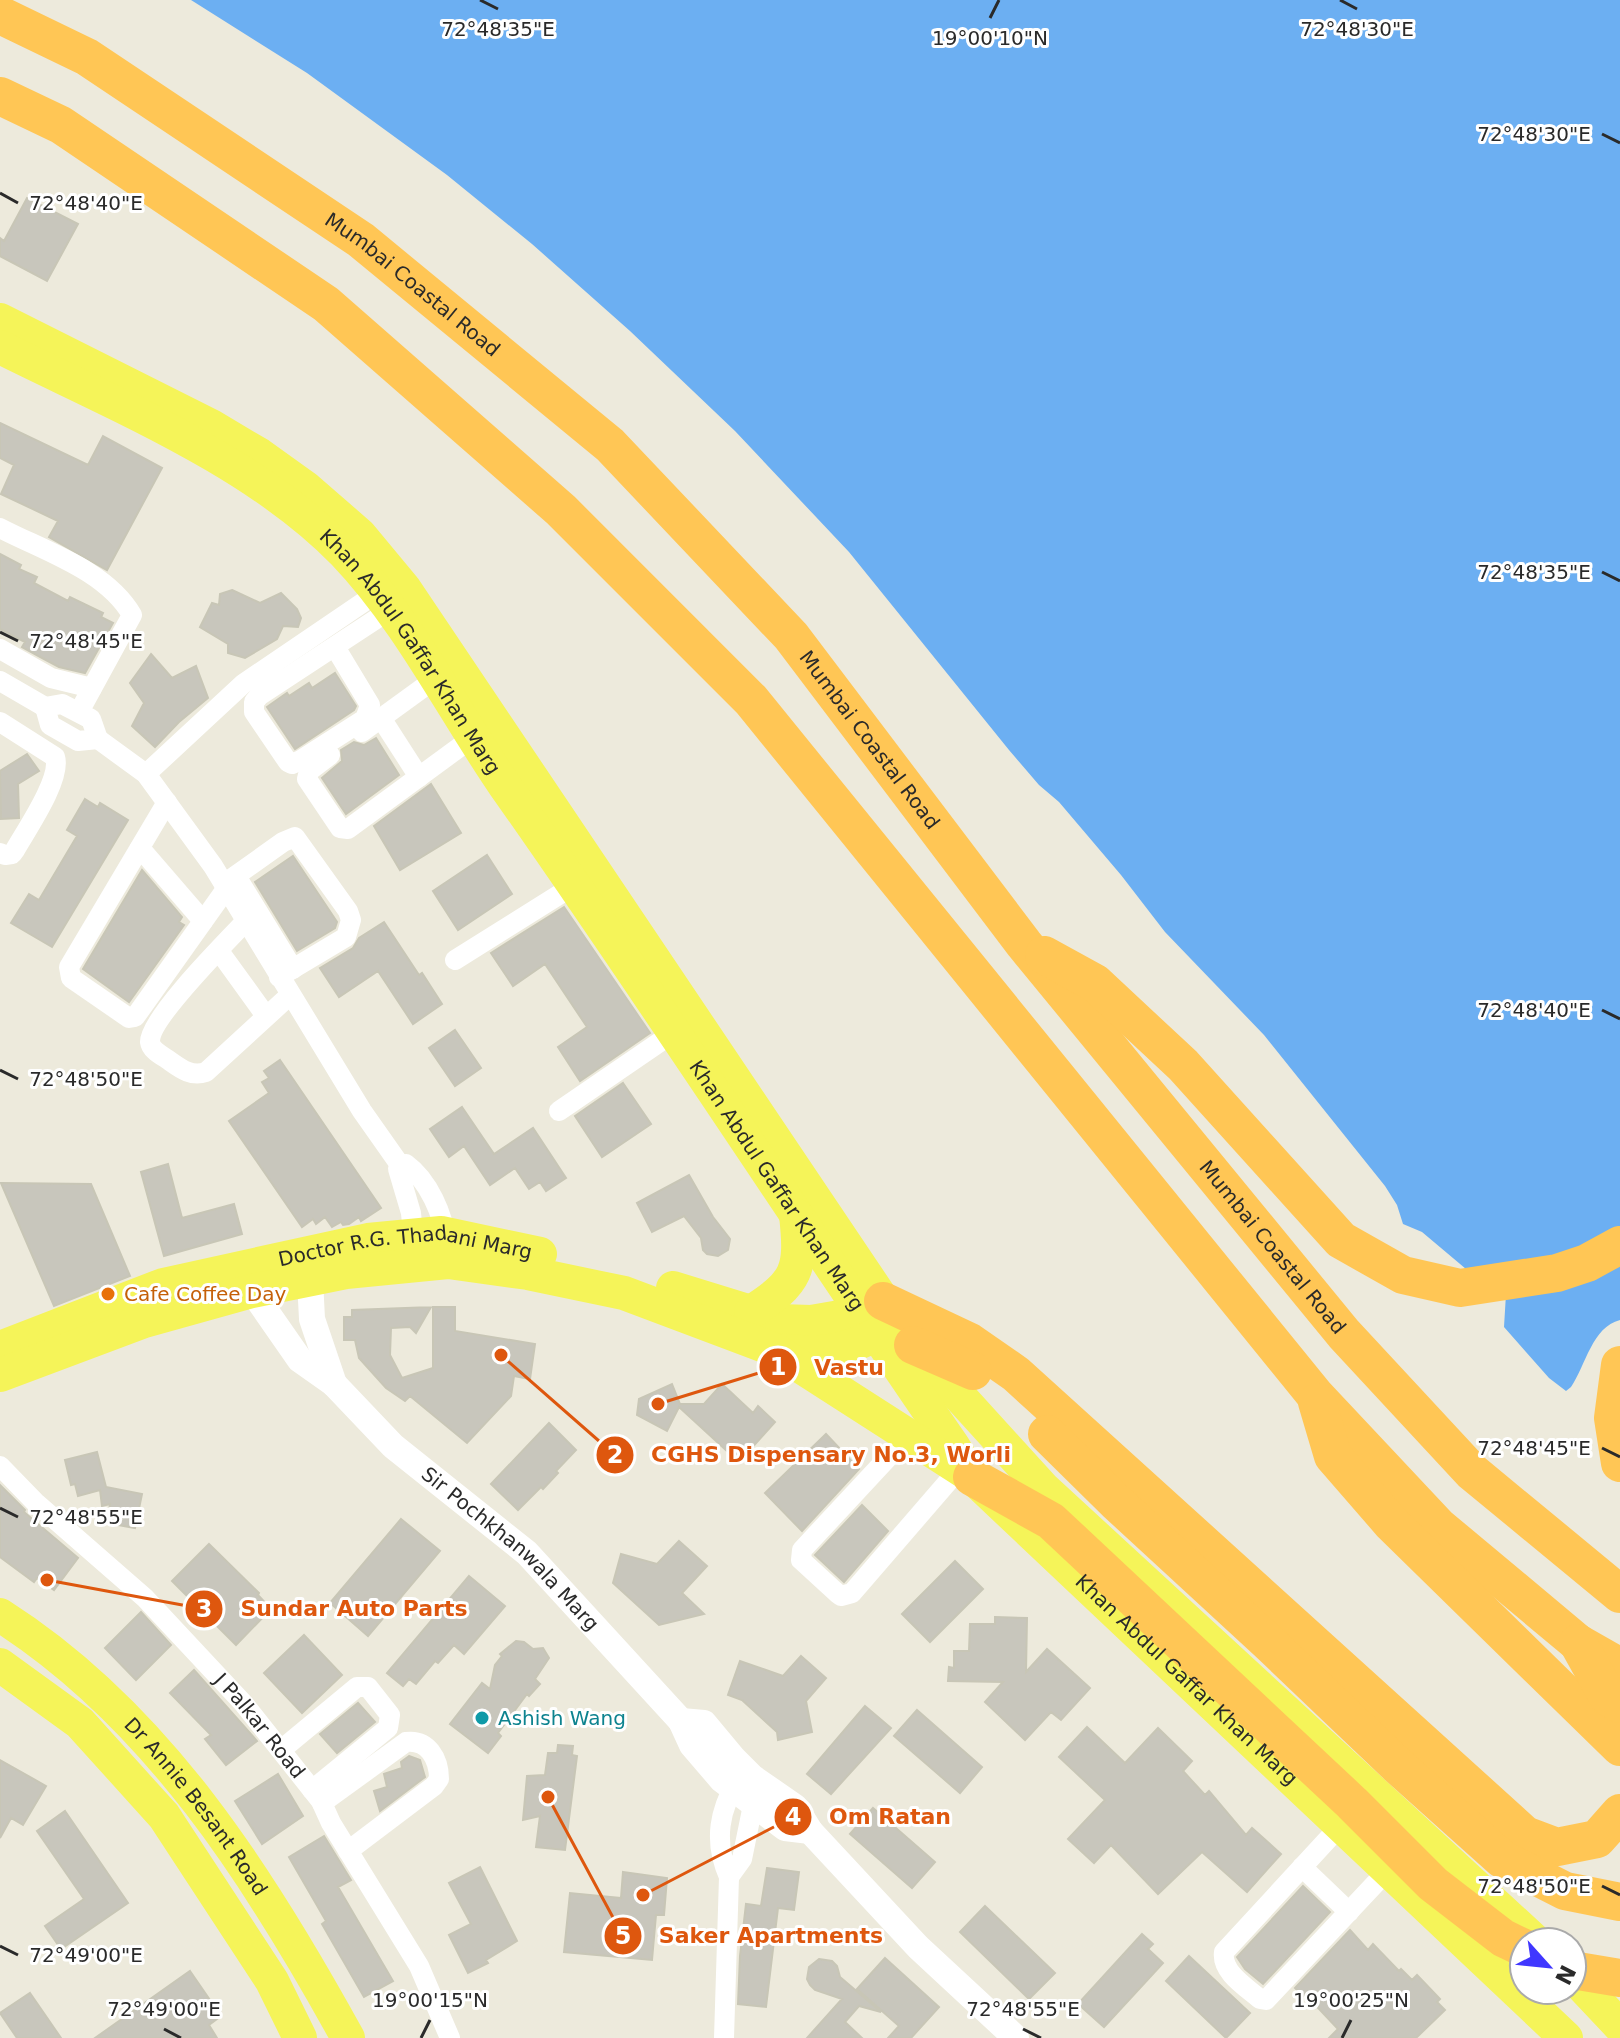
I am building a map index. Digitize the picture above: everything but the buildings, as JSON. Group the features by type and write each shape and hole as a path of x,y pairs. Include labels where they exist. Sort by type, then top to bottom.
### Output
{"highway":[{"name":"Mumbai Coastal Road","path":"0,15 87,57 361,240 610,445 791,636 1024,944 1355,1346 1472,1472 1620,1594"},
{"path":"0,96 61,125 326,304 561,510 751,700 1315,1395 1438,1526 1578,1643 1620,1667"},
{"path":"1024,944 1095,983 1183,1065 1341,1240 1403,1275 1460,1288 1557,1273 1587,1263 1620,1245"},
{"path":"887,1323 973,1371 1053,1439 1397,1765 1502,1859 1565,1891 1620,1902"},
{"path":"887,1323 970,1342 1016,1374 1525,1835 1557,1847 1597,1839 1620,1813"},
{"path":"1620,1365 1613,1418 1620,1463"},
{"path":"1315,1395 1333,1456 1342,1467 1392,1524 1620,1747"},
{"path":"966,1473 1051,1521 1352,1803 1433,1884 1508,1940"},
{"path":"1578,1643 1608,1697 1620,1704"},
{"path":"1588,1974 1620,1978"}],"main road":[{"name":"Khan Abdul Gaffar Khan Marg","path":"0,320 211,426 260,455 306,488 360,535 404,588 887,1323 966,1473 1566,2038"},
{"name":"Khan Abdul Gaffar Khan Marg","path":"0,347 200,447 247,475 291,507 343,552 384,602 472,738 796,1215 887,1323 1043,1488 1519,1926"},
{"path":"751,1312 783,1290 792,1278 798,1263 796,1215"},
{"name":"Doctor R.G. Thadani Marg","path":"0,1348 163,1285 249,1279 306,1267 368,1240 571,1271 635,1274 780,1321 887,1323"},
{"name":"Doctor R.G. Thadani Marg","path":"571,1271 775,1350"},
{"name":"Doctor R.G. Thadani Marg","path":"0,1375 249,1279"},
{"path":"775,1350 809,1355 834,1352 887,1323"},
{"path":"775,1350 966,1473"},
{"name":"Dr Annie Besant Road","path":"0,1615 34,1636 117,1707 201,1803 307,1964 348,2038"},
{"name":"Dr Annie Besant Road","path":"0,1665 21,1677 80,1723 164,1816 272,1981 300,2038"},
{"path":"1588,1990 1620,2026"}],"street":[{"path":"0,528 87,573 117,594 132,615 79,712"},
{"path":"335,647 370,705 369,712 365,719 292,764 254,712 254,702 335,647 384,602"},
{"path":"146,774 243,684 384,602"},
{"path":"0,649 51,678 92,688"},
{"path":"435,679 314,767 307,779 344,830 472,738"},
{"path":"0,681 42,706 50,725 78,741 98,739"},
{"path":"42,706 62,704 91,719 98,739 146,774 228,883 362,1111 400,1165"},
{"path":"23,736 42,706"},
{"path":"381,718 419,777"},
{"path":"0,722 55,757 58,766 15,850 12,854 0,853"},
{"path":"167,802 69,967 71,978 129,1018 135,1017 228,883 283,842 295,837 348,911 351,920 346,937 287,980 266,1016 201,1073 194,1075 154,1050 150,1045 151,1038 168,1007 246,921"},
{"path":"140,848 203,921"},
{"path":"228,883 246,921 287,980"},
{"path":"455,960 573,886"},
{"path":"219,951 266,1016"},
{"path":"559,1111 673,1033"},
{"path":"400,1165 406,1164 414,1170 445,1225 430,1249"},
{"path":"400,1165 398,1169 411,1213 430,1249"},
{"name":"Sir Pochkhanwala Marg","path":"306,1267 312,1319 334,1384"},
{"name":"Sir Pochkhanwala Marg","path":"249,1279 300,1360 334,1384 393,1446 527,1553 681,1721 692,1745 749,1787 795,1807 810,1831 918,1947 1016,2038"},
{"path":"908,1436 802,1550 801,1560 841,1596 852,1593 966,1473"},
{"name":"J Palkar Road","path":"0,1466 35,1502 145,1598 244,1704 281,1750 317,1797 419,1966 450,2038"},
{"path":"281,1750 357,1687 368,1687 390,1715 388,1728 317,1797"},
{"path":"317,1797 406,1742 417,1741 425,1745 437,1761 439,1779 434,1786 348,1851"},
{"path":"729,1877 742,1859 749,1787"},
{"path":"724,2038 729,1877 720,1857 721,1827 724,1804 749,1787"},
{"path":"1341,1825 1224,1952 1223,1960 1228,1970 1260,1999 1266,2000 1388,1870"},
{"path":"1302,1867 1349,1912"}],"water":[{"path":"191,0 1620,0 1620,1320 1610,1324 1596,1338 1571,1387 1566,1391 1549,1378 1504,1327 1506,1294 1466,1269 1422,1232 1403,1224 1397,1205 1385,1186 1264,1035 1165,932 1059,802 1039,785 1009,750 849,552 735,431 630,331 532,244 447,175 307,73"}],"place":[{"name":"Cafe Coffee Day","path":"108,1294"},
{"name":"CGHS Dispensary No.3, Worli","path":"501,1355"},
{"name":"Vastu","path":"658,1404"},
{"name":"Sundar Auto Parts","path":"47,1580"},
{"name":"Ashish Wang","path":"482,1718"},
{"name":"Saker Apartments","path":"548,1797"},
{"name":"Om Ratan","path":"643,1895"}]}
